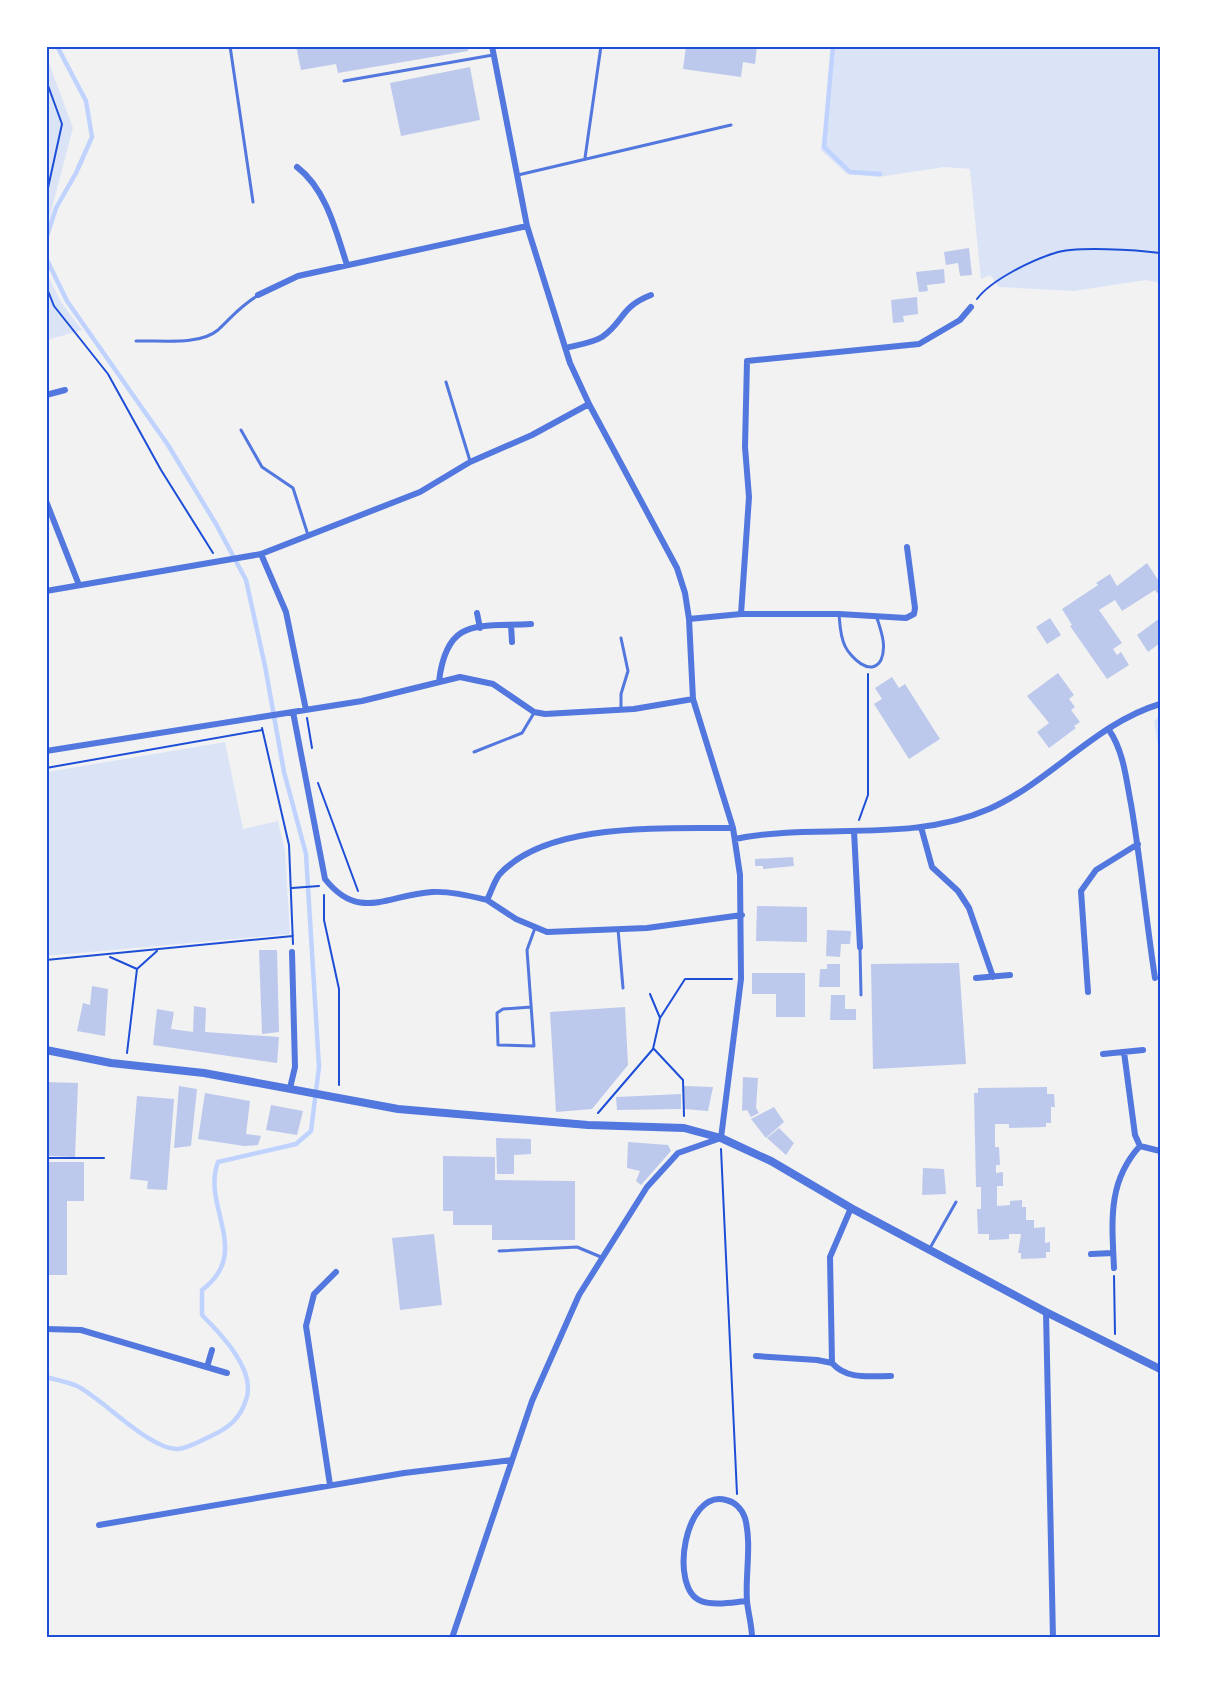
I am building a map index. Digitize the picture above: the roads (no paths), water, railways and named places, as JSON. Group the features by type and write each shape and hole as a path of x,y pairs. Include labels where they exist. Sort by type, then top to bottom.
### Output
{"street":[{"path":"492,46 527,226 566,348 589,404 677,568 685,593 693,699 733,828 742,915 741,979 722,1138"},
{"path":"297,166 311,177 333,221 347,265"},
{"path":"258,295 298,276 527,226"},
{"path":"566,348 602,337 613,327 627,307 651,294"},
{"path":"741,614 749,497 745,447 747,361 919,344 960,320 971,307"},
{"path":"46,395 65,390"},
{"path":"46,591 261,554 420,492 470,462 532,435 589,404"},
{"path":"46,501 79,585"},
{"path":"688,619 741,614 839,614 906,618 914,614 907,547"},
{"path":"261,554 286,612 306,710"},
{"path":"477,613 480,628"},
{"path":"439,681 442,656 452,638 464,631 480,628 531,624"},
{"path":"511,625 512,642"},
{"path":"46,751 362,701 460,677 493,684 507,691 534,712 571,715 693,699"},
{"path":"735,838 785,832 921,827 989,809 1016,794 1109,730 1138,713 1161,704"},
{"path":"289,712 325,879 336,892 363,905 434,892 487,900 535,928 564,933 618,930 742,915"},
{"path":"1109,730 1119,745 1138,844 1155,978"},
{"path":"921,827 932,867 958,891 969,908 993,977"},
{"path":"487,900 498,877 513,863 532,850 563,840 597,834 663,829 733,828"},
{"path":"854,831 860,947"},
{"path":"1088,992 1081,891 1096,870 1138,844"},
{"path":"290,1088 296,1067 292,952"},
{"path":"976,978 1010,975"},
{"path":"46,1050 125,1064 204,1073 398,1110 588,1125 684,1128 722,1138 771,1161 851,1208 1046,1312 1161,1369"},
{"path":"1103,1054 1143,1050"},
{"path":"1124,1052 1131,1114 1140,1146"},
{"path":"452,1638 512,1460 551,1354 601,1257 647,1187 678,1153 722,1138"},
{"path":"1140,1146 1161,1151"},
{"path":"1114,1268 1112,1221 1119,1175 1140,1146"},
{"path":"851,1208 830,1257 832,1363 840,1372 850,1376 891,1376"},
{"path":"1091,1254 1113,1252"},
{"path":"330,1485 306,1326 314,1294 336,1272"},
{"path":"1046,1312 1053,1638"},
{"path":"46,1329 81,1330 227,1373"},
{"path":"207,1367 212,1350"},
{"path":"756,1356 832,1363"},
{"path":"99,1525 404,1473 512,1460"},
{"path":"747,1601 701,1601 691,1593 684,1579 684,1554 696,1512 705,1502 714,1498 727,1500 738,1506 745,1518 747,1601 752,1638"}],"lane":[{"path":"230,46 253,202"},
{"path":"585,158 601,46"},
{"path":"344,81 493,55"},
{"path":"518,175 731,125"},
{"path":"136,341 195,339 206,335 216,331 237,309 258,295"},
{"path":"446,382 470,462"},
{"path":"241,430 262,467 293,488 308,535"},
{"path":"839,614 842,639 846,649 860,664 868,667 876,665 883,650 883,640 877,618"},
{"path":"621,638 628,672 621,694 621,710"},
{"path":"474,752 522,733 534,712"},
{"path":"531,1006 503,1008 497,1013 498,1045 534,1046 527,950 535,928"},
{"path":"618,930 623,988"},
{"path":"860,947 861,995"},
{"path":"930,1250 956,1202"},
{"path":"499,1251 577,1247 601,1257"}],"waterway":[{"path":"46,239 56,208 76,173 92,137 86,101 57,46"},
{"path":"833,46 824,147 850,172 880,174"},
{"path":"46,258 67,301 168,445 216,524 246,580 265,666 284,772 306,854 319,1067 311,1131 296,1144 218,1162 215,1179 225,1244 224,1260 217,1275 202,1290 202,1315 235,1354 246,1377 248,1389 246,1400 234,1421 219,1432 191,1445 178,1449 167,1447 154,1442 77,1386 46,1377"}]}
